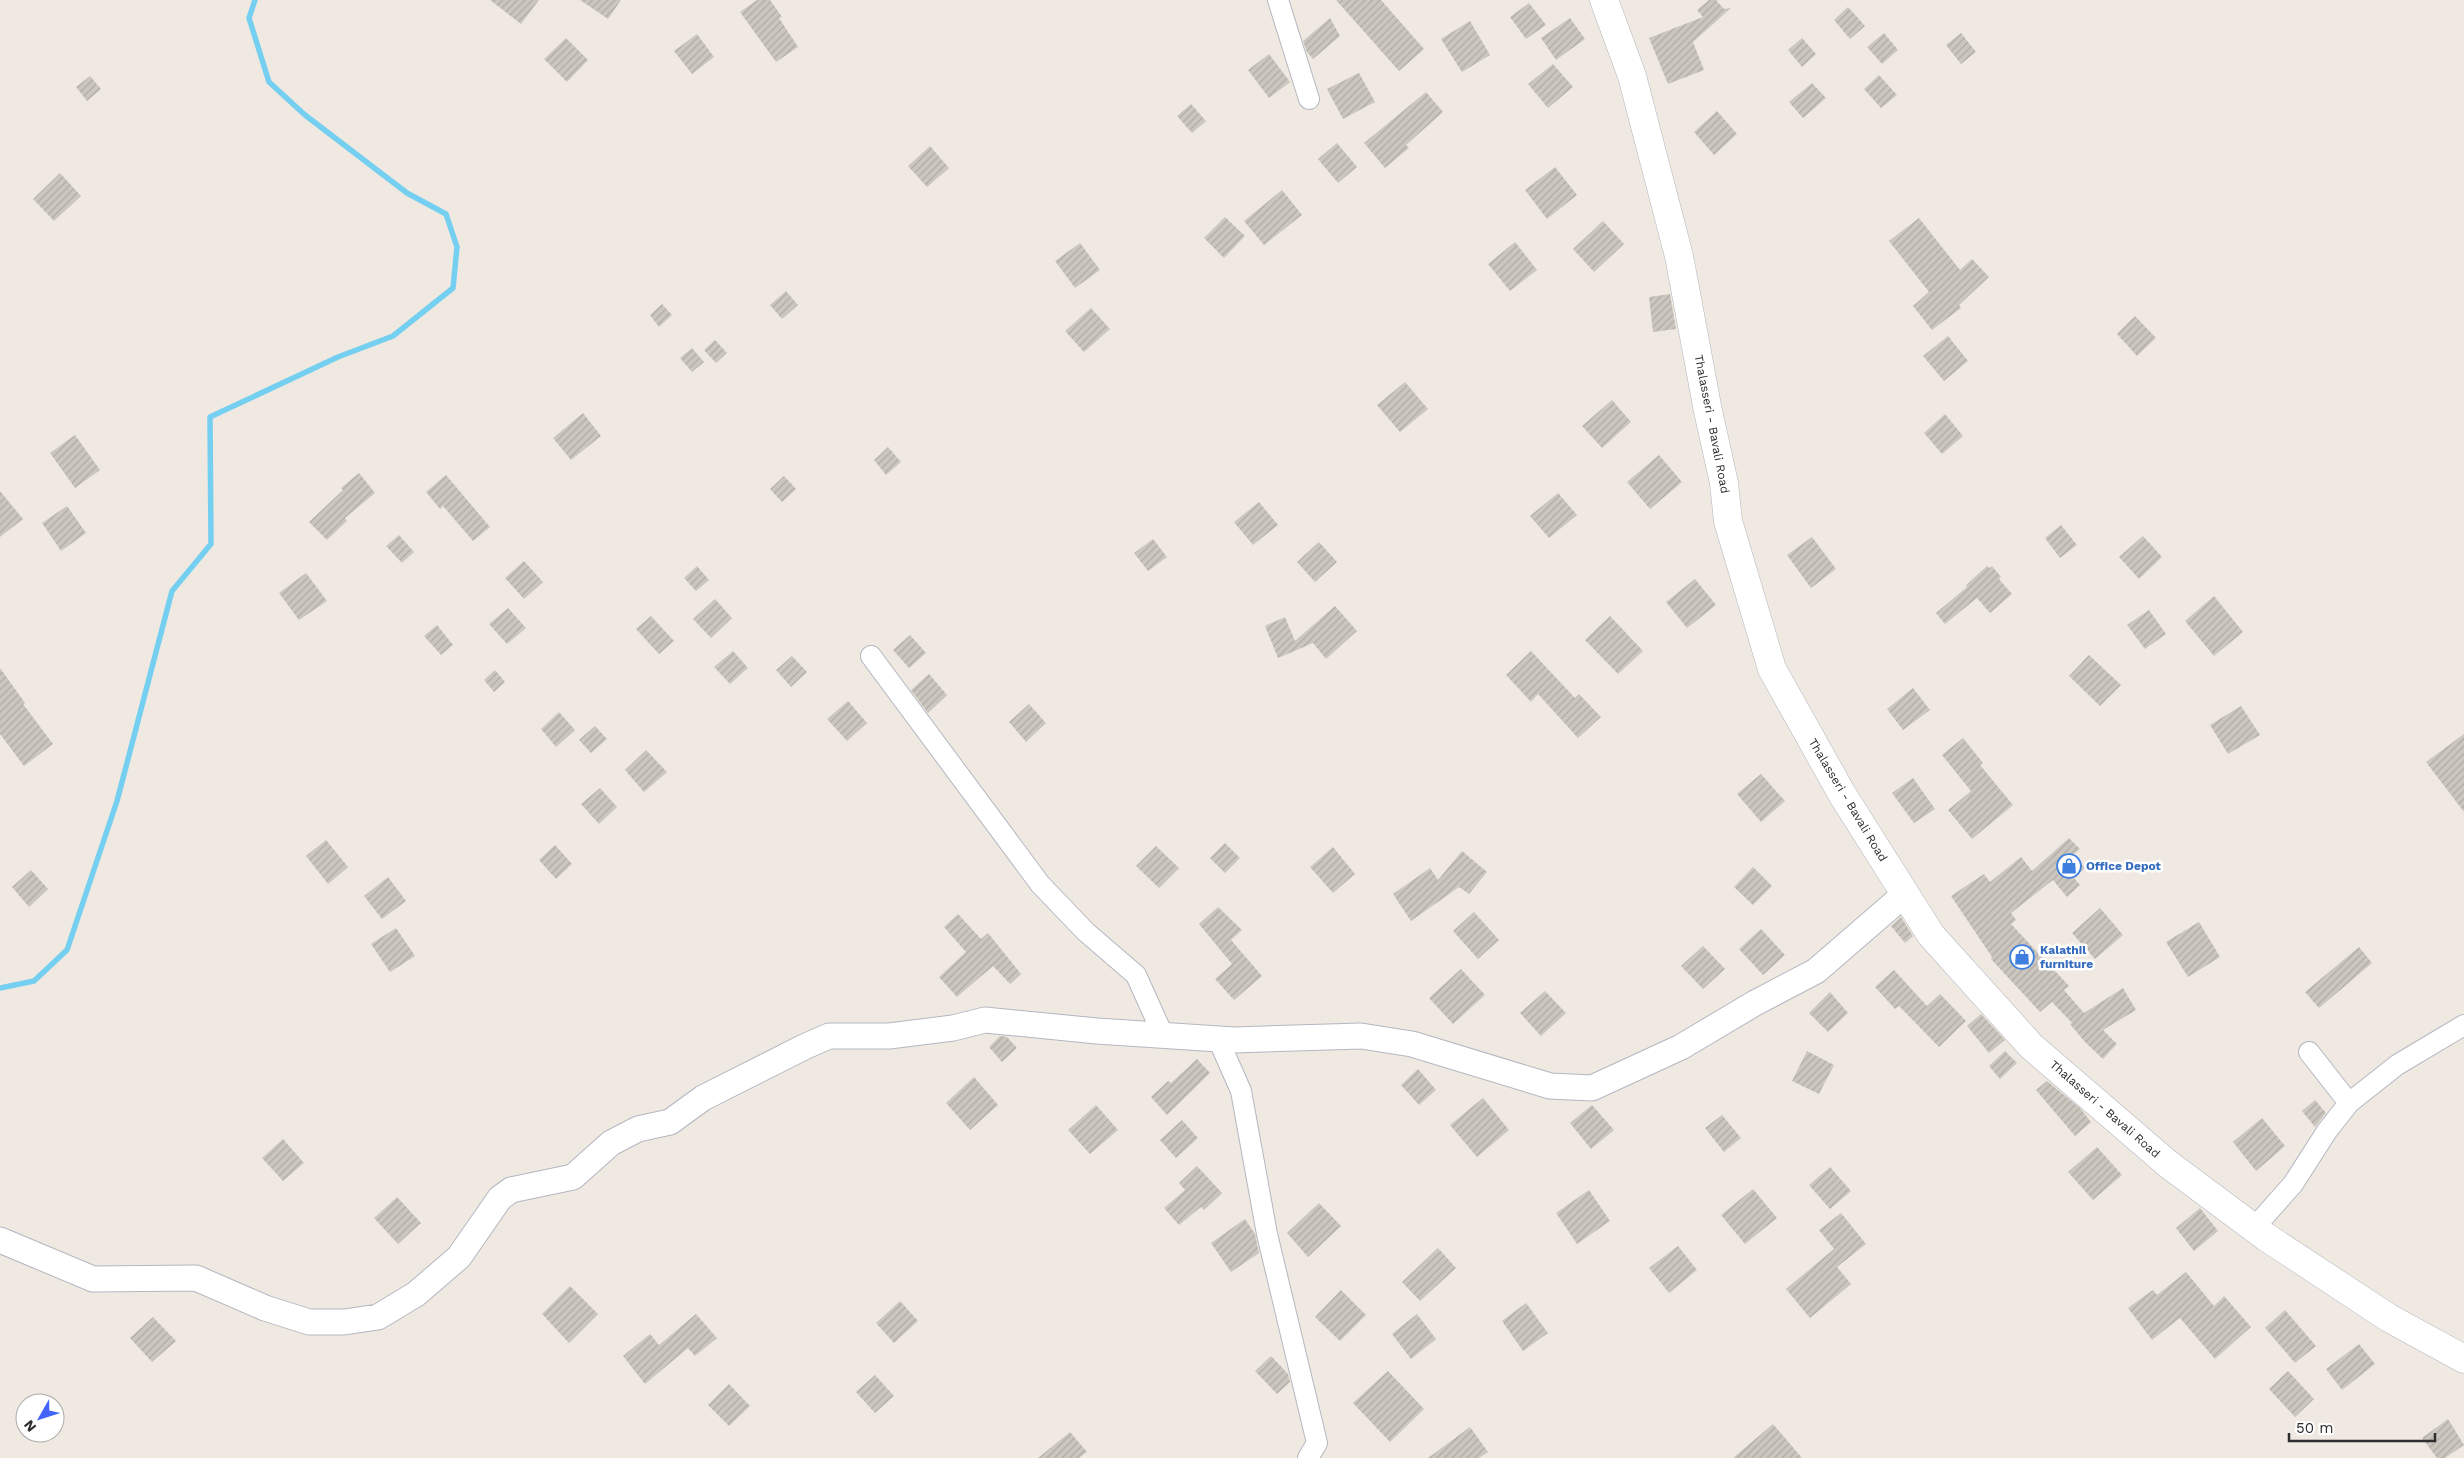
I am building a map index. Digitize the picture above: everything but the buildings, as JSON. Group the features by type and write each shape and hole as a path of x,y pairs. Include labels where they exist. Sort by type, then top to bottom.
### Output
{"main road":[{"name":"Thalasseri - Bavali Road","path":"1604,0 1632,76 1680,256 1708,411 1724,483 1728,521 1772,669 1842,794 1905,894 1931,935 2031,1046 2168,1164 2254,1228 2389,1318 2464,1359"}],"street":[{"path":"1278,0 1309,99"},
{"path":"871,656 1040,884 1086,932 1136,975 1163,1035"},
{"path":"0,1240 93,1279 196,1278 265,1308 309,1322 344,1322 378,1317 426,1286 459,1257 500,1198 511,1190 573,1177 611,1143 638,1129 670,1122 703,1098 804,1046 829,1036 889,1036 953,1028 985,1020 1218,1039 1361,1036 1412,1044 1550,1086 1592,1088 1681,1047 1755,1002 1816,971 1905,894"},
{"path":"2254,1228 2293,1184 2327,1131 2349,1104 2397,1065 2464,1025"},
{"path":"1218,1039 1242,1092 1267,1234 1317,1443 1308,1458"},
{"path":"2309,1052 2349,1104"}],"waterway":[{"path":"0,988 34,981 67,950 117,801 172,591 211,544 210,417 338,357 393,336 453,288 457,247 446,214 407,193 305,115 269,82 249,18 255,0"}],"place":[{"name":"Office Depot","path":"2069,866"},
{"name":"Kalathil furniture","path":"2022,957"}]}
